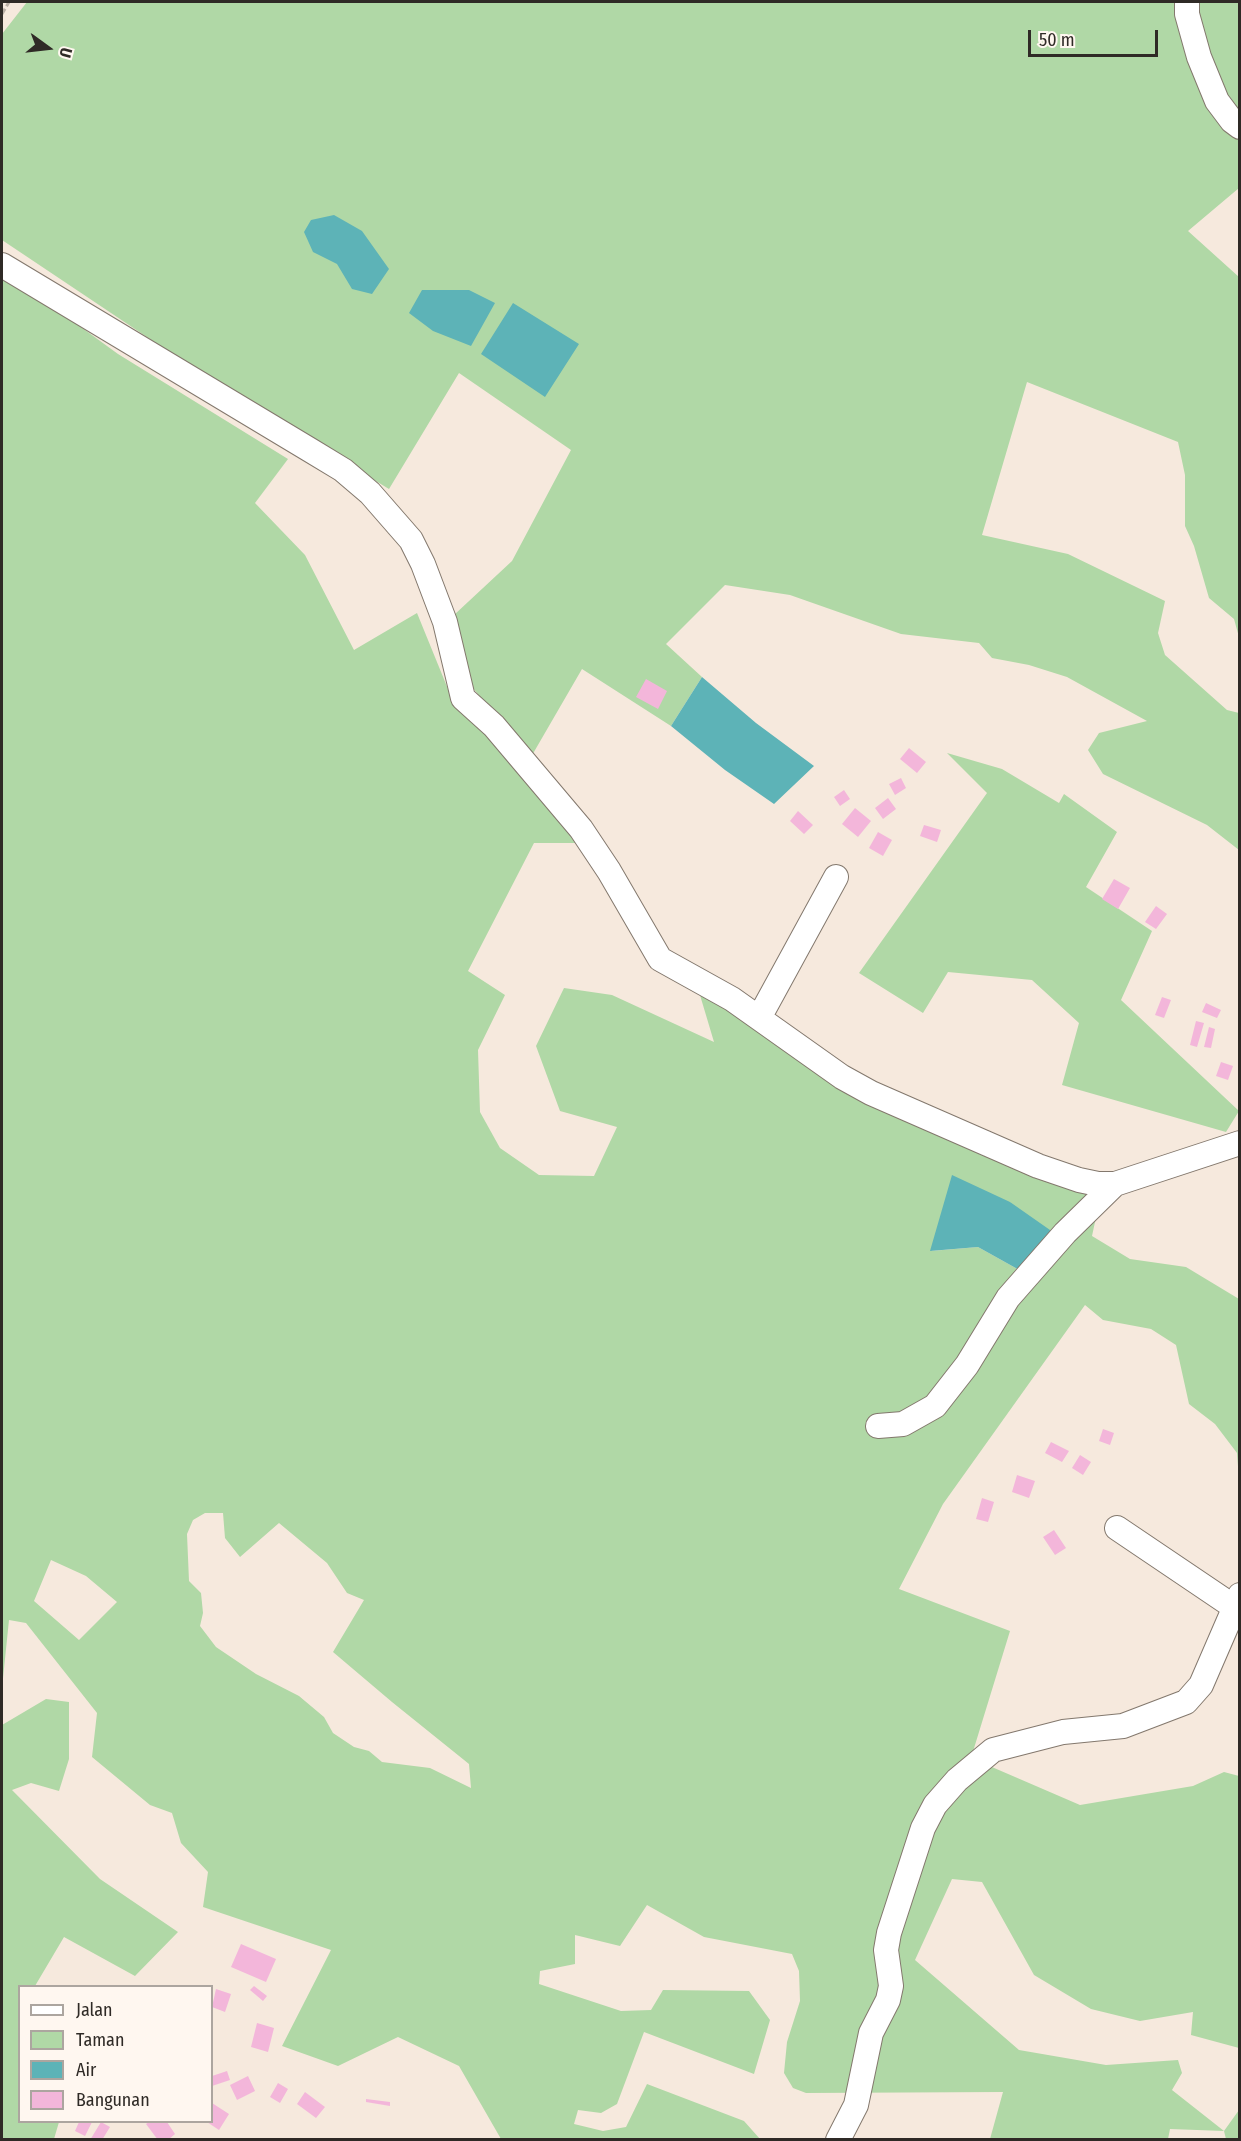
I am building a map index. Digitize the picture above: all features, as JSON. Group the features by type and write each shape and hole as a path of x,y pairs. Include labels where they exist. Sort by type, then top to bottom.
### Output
{"street":[{"path":"1187,2 1187,14 1199,57 1217,101 1239,127"},
{"path":"2,266 343,470 370,493 411,540 423,564 445,622 463,698 494,726 580,830 609,871 660,959 732,999 842,1077 871,1093 1038,1166 1079,1180 1098,1184 1115,1184 1239,1143"},
{"path":"759,1018 836,877"},
{"path":"878,1426 903,1424 935,1406 967,1365 1008,1298 1065,1233 1115,1184"},
{"path":"838,2139 856,2105 871,2033 888,2000 891,1986 886,1950 889,1934 923,1828 935,1805 957,1780 993,1749 1063,1732 1123,1725 1186,1702 1201,1685 1237,1601 1117,1528"}],"path":[{"path":"2,14 9,2"}],"green space":[{"path":"27,2 1239,2 1239,188 1188,231 1239,277 1239,637 1234,619 1209,598 1194,546 1185,526 1185,475 1178,442 1027,382 982,535 1068,554 1165,601 1158,633 1165,655 1227,710 1239,713 1239,850 1207,825 1103,774 1088,750 1099,733 1147,721 1067,677 1029,665 992,658 979,643 901,634 790,595 725,585 666,644 702,677 671,726 582,669 531,757 592,843 534,843 468,971 505,995 478,1050 480,1112 500,1148 539,1175 594,1176 617,1127 560,1111 536,1046 564,988 612,995 714,1042 694,975 859,1094 1101,1194 1092,1236 1130,1259 1186,1267 1239,1299 1239,1480 1237,1453 1215,1424 1189,1404 1176,1345 1151,1329 1103,1320 1085,1305 943,1504 899,1589 1010,1631 971,1758 1080,1805 1193,1786 1224,1772 1239,1776 1239,2048 1191,2035 1193,2012 1140,2021 1091,2009 1034,1975 982,1882 952,1879 915,1960 1019,2050 1106,2065 1178,2060 1182,2073 1172,2090 1224,2131 1170,2129 1168,2139 990,2139 1003,2092 806,2093 793,2088 784,2073 787,2042 800,2001 799,1971 792,1954 704,1937 647,1905 620,1946 575,1935 575,1964 540,1971 539,1984 621,2011 651,2010 663,1990 749,1991 770,2020 754,2074 644,2032 617,2104 601,2113 578,2110 574,2124 603,2131 626,2127 647,2084 744,2121 760,2139 501,2139 459,2066 398,2037 338,2066 282,2046 331,1950 203,1907 208,1872 181,1843 172,1813 150,1805 92,1757 97,1713 26,1623 9,1620 2,1688 2,274 19,282 118,354 288,459 255,503 305,555 354,650 417,613 450,694 528,753 466,680 454,615 512,561 571,450 459,373 389,489 229,392 2,240 2,34","holes":["1010,1202 1039,1281 978,1247 931,1251","205,1513 223,1513 225,1538 240,1557 279,1523 327,1563 347,1593 364,1600 333,1652 469,1764 471,1788 430,1768 382,1762 369,1751 354,1747 333,1733 324,1717 299,1696 256,1674 216,1647 200,1626 203,1613 201,1593 189,1581 187,1534 193,1520","51,1560 86,1576 117,1602 79,1640 34,1601"]},
{"path":"947,753 1002,769 1059,803 1064,794 1117,832 1086,887 1152,931 1121,1000 1239,1111 1226,1132 1062,1085 1079,1023 1032,980 948,972 923,1013 859,973 987,793"},
{"path":"46,1699 69,1702 69,1759 59,1791 31,1783 12,1790 100,1879 178,1932 135,1976 64,1937 36,1985 18,1985 18,2123 59,2123 54,2139 2,2139 2,1725"},
{"path":"1239,2110 1239,2139 1226,2139 1224,2131"}],"water":[{"path":"334,215 362,231 389,269 372,294 352,289 337,264 313,252 304,232 311,220"},
{"path":"422,290 469,290 495,303 471,346 433,331 409,313"},
{"path":"513,303 579,344 545,397 481,354"},
{"path":"702,677 756,723 814,766 774,804 725,770 671,726"},
{"path":"952,1175 1010,1202 1070,1244 1039,1281 978,1247 930,1251"}],"building":[{"path":"646,679 667,691 658,709 636,697"},
{"path":"909,748 926,762 917,773 900,759"},
{"path":"901,778 906,788 895,795 889,784"},
{"path":"844,790 850,799 840,806 834,797"},
{"path":"888,798 896,809 883,819 875,808"},
{"path":"855,808 871,821 858,837 842,824"},
{"path":"798,811 813,825 804,834 790,821"},
{"path":"924,825 941,830 937,842 920,836"},
{"path":"878,832 892,840 883,856 869,848"},
{"path":"1114,879 1130,888 1118,909 1102,899"},
{"path":"1156,906 1167,914 1156,929 1145,922"},
{"path":"1162,997 1171,1000 1164,1018 1155,1015"},
{"path":"1206,1003 1221,1010 1217,1018 1202,1012"},
{"path":"1196,1021 1204,1023 1197,1047 1190,1045"},
{"path":"1209,1027 1215,1029 1211,1048 1204,1047"},
{"path":"1221,1062 1233,1066 1228,1080 1216,1076"},
{"path":"1103,1429 1114,1433 1110,1445 1099,1441"},
{"path":"1051,1442 1069,1451 1062,1462 1045,1453"},
{"path":"1080,1455 1091,1462 1083,1475 1072,1468"},
{"path":"1017,1475 1035,1481 1029,1498 1012,1492"},
{"path":"982,1498 994,1502 988,1522 976,1519"},
{"path":"1054,1530 1066,1548 1055,1555 1043,1537"},
{"path":"241,1944 276,1959 266,1982 231,1967"},
{"path":"254,1986 267,1996 263,2001 250,1990"},
{"path":"216,1989 231,1994 225,2012 213,2007"},
{"path":"257,2023 274,2028 268,2052 251,2047"},
{"path":"227,2071 230,2080 213,2086 213,2076"},
{"path":"248,2076 255,2091 237,2100 230,2085"},
{"path":"278,2083 288,2089 280,2103 270,2097"},
{"path":"305,2092 325,2107 316,2118 297,2104"},
{"path":"366,2099 390,2102 390,2106 366,2102"},
{"path":"213,2104 229,2114 219,2130 208,2123 213,2123"},
{"path":"79,2123 92,2123 85,2136 75,2131"},
{"path":"100,2123 110,2127 102,2140 90,2140"},
{"path":"168,2123 175,2134 168,2140 158,2140 146,2124"}]}
